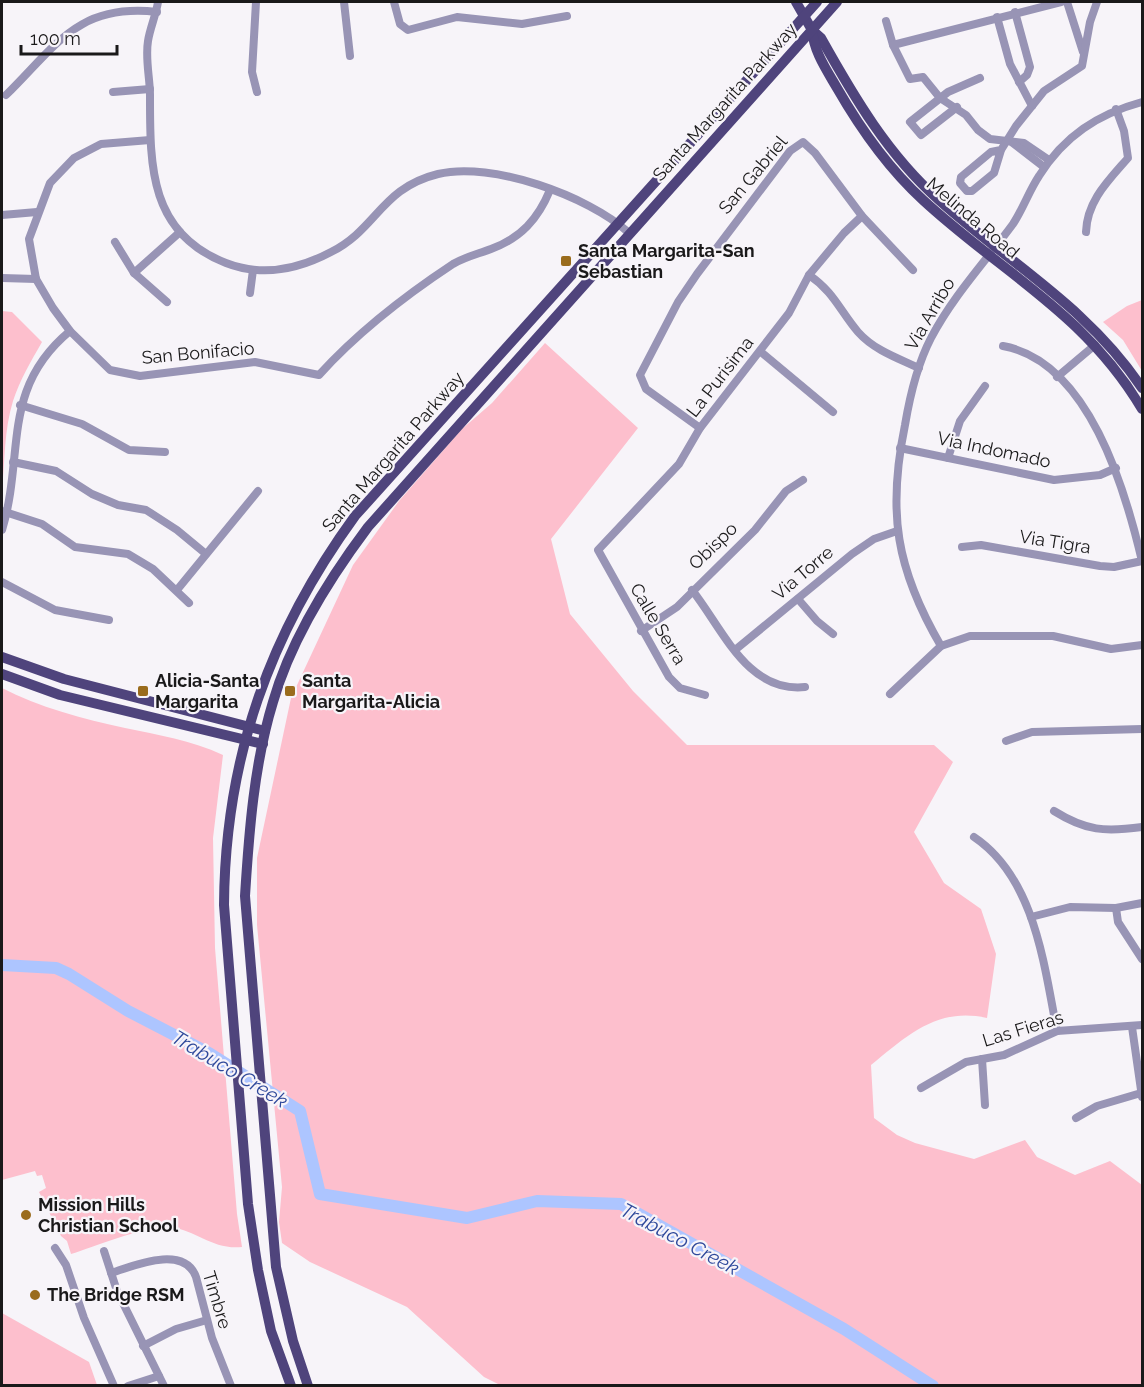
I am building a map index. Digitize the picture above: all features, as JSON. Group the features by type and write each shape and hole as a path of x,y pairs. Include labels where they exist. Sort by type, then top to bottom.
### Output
{"main road":[{"name":"Melinda Road","path":"796,2 812,30 821,38 870,120 899,159 992,250 1069,317 1095,345 1143,409"},
{"name":"Santa Margarita Parkway","path":"291,1386 272,1331 258,1270 248,1204 226,947 224,859 232,802 248,726 272,657 329,552 355,516 817,2"},
{"name":"Santa Margarita Parkway","path":"308,1386 281,1292 269,1201 245,896 248,852 265,731 287,663 318,603 349,552 387,504 628,232 837,2"},
{"name":"Melinda Road","path":"992,250 1090,323 1119,355 1143,388"},
{"path":"2,657 64,680 265,731"},
{"path":"2,674 60,695 263,744"}],"street":[{"path":"158,2 148,41 150,140 156,190 180,232 210,256 253,270 288,268 332,252 366,227 389,198 413,182 440,174 470,171 496,174 591,205 628,232"},
{"path":"255,2 252,72 257,92"},
{"path":"345,2 350,56"},
{"path":"394,2 400,24 408,30 457,17 522,24 567,16"},
{"path":"893,45 1061,2"},
{"path":"1066,2 1084,55"},
{"path":"1001,150 991,152 961,177 960,183 967,191 972,191 994,173 1001,150 1018,122 1050,86 1080,68 1097,2"},
{"path":"6,95 62,36 85,22 118,12 157,12"},
{"path":"1015,12 1030,67 1027,75 1019,82"},
{"path":"997,17 1010,64 1032,106"},
{"path":"886,21 893,45 910,79 923,77 940,98 957,107 990,139 1009,139 1024,143 1047,164"},
{"path":"957,107 919,134 910,120 940,98 980,78"},
{"path":"112,92 150,89"},
{"name":"Via Arribo","path":"941,646 916,598 907,575 897,531 896,480 900,448 919,368 931,339 949,308 1014,221 1047,164 1076,133 1116,109 1143,102"},
{"path":"1086,232 1087,214 1100,192 1128,158 1124,131 1116,109"},
{"name":"San Bonifacio","path":"150,140 101,144 74,158 50,183 37,212 29,239 36,279 70,331 110,370 140,376 255,362 319,375 358,337 454,264 508,242 521,233 542,208 550,190"},
{"name":"San Gabriel","path":"700,428 646,389 640,375 678,302 779,164 803,141 815,153 862,216"},
{"path":"2,215 37,212"},
{"path":"862,216 913,270"},
{"name":"La Purisima","path":"598,552 601,544 659,488 679,464 700,428 789,313 809,276 844,233 862,216"},
{"path":"134,273 180,232"},
{"path":"115,242 134,273 167,302"},
{"path":"250,293 253,270"},
{"path":"809,276 830,292 867,340 877,348 919,368"},
{"path":"2,278 36,279"},
{"path":"2,530 20,405 37,365 70,331"},
{"path":"1057,377 1095,345"},
{"path":"1003,346 1018,349 1057,377 1087,412 1123,486 1142,561"},
{"path":"760,352 833,412"},
{"path":"948,458 960,422 985,386"},
{"path":"20,405 82,424 129,450 165,452"},
{"name":"Via Indomado","path":"900,448 1054,480 1100,475 1116,468"},
{"path":"13,462 56,471 92,494 118,505 146,510 177,530 206,554"},
{"name":"Obispo","path":"641,631 677,607 755,530 786,491 803,480"},
{"path":"177,590 258,491"},
{"path":"4,512 42,524 75,547 128,554 153,568 189,603"},
{"name":"Via Torre","path":"735,650 852,554 874,539 897,531"},
{"name":"Via Tigra","path":"962,547 981,545 1100,566 1114,567 1142,561"},
{"name":"Calle Serra","path":"598,552 669,677 680,688 705,695"},
{"path":"2,582 55,610 109,620"},
{"path":"692,590 735,650 762,679 788,689 805,687"},
{"path":"798,599 817,621 833,633"},
{"path":"890,693 941,646 953,640 986,635 1053,636 1111,648 1143,645"},
{"path":"1006,741 1032,732 1143,729"},
{"path":"1054,811 1077,825 1099,830 1143,827"},
{"path":"974,837 990,848 1004,866 1031,917 1058,1031"},
{"path":"1031,917 1070,907 1116,908 1143,903"},
{"path":"1116,908 1118,922 1143,959"},
{"name":"Las Fieras","path":"921,1088 950,1069 1004,1054 1058,1031 1143,1025"},
{"path":"1076,1118 1097,1106 1142,1095 1132,1027"},
{"path":"982,1059 985,1105"},
{"path":"55,1248 66,1265 84,1318 114,1386"},
{"path":"104,1251 111,1273 143,1346 164,1386"},
{"name":"Timbre","path":"111,1273 162,1258 191,1268 196,1277 227,1384"},
{"path":"143,1346 176,1329 207,1320"},
{"path":"128,1386 140,1380 148,1383 159,1376"}],"shaded area":[{"path":"1142,300 1142,371 1123,340 1103,322 1127,306"},
{"path":"2,311 12,312 42,342 22,378 10,412 2,490"},
{"path":"545,343 638,428 551,539 570,614 633,691 687,745 934,745 953,762 914,832 944,883 981,909 996,954 987,1018 953,1016 938,1020 911,1034 871,1065 874,1118 897,1135 915,1143 974,1159 1025,1140 1037,1157 1075,1175 1110,1161 1142,1185 1142,1385 500,1385 484,1377 407,1307 310,1262 282,1243 279,1222 282,1187 257,925 257,858 291,698 353,565 399,501 462,429 492,403"},
{"path":"2,688 62,712 187,742 223,755 213,838 215,948 237,1214 242,1247 222,1246 180,1229 161,1227 136,1232 71,1254 67,1241 61,1236 39,1192 46,1188 42,1175 37,1176 35,1171 2,1180"},
{"path":"2,1313 89,1362 97,1385 2,1385"}],"waterway":[{"name":"Trabuco Creek","path":"2,965 56,968 69,974 128,1011 209,1053 300,1111 320,1194 467,1218 537,1201 621,1204 844,1329 933,1386"}],"place":[{"name":"Santa Margarita-San Sebastian","path":"566,261"},
{"name":"Alicia-Santa Margarita","path":"143,691"},
{"name":"Santa Margarita-Alicia","path":"290,691"},
{"name":"Mission Hills Christian School","path":"26,1215"},
{"name":"The Bridge RSM","path":"35,1295"}]}
